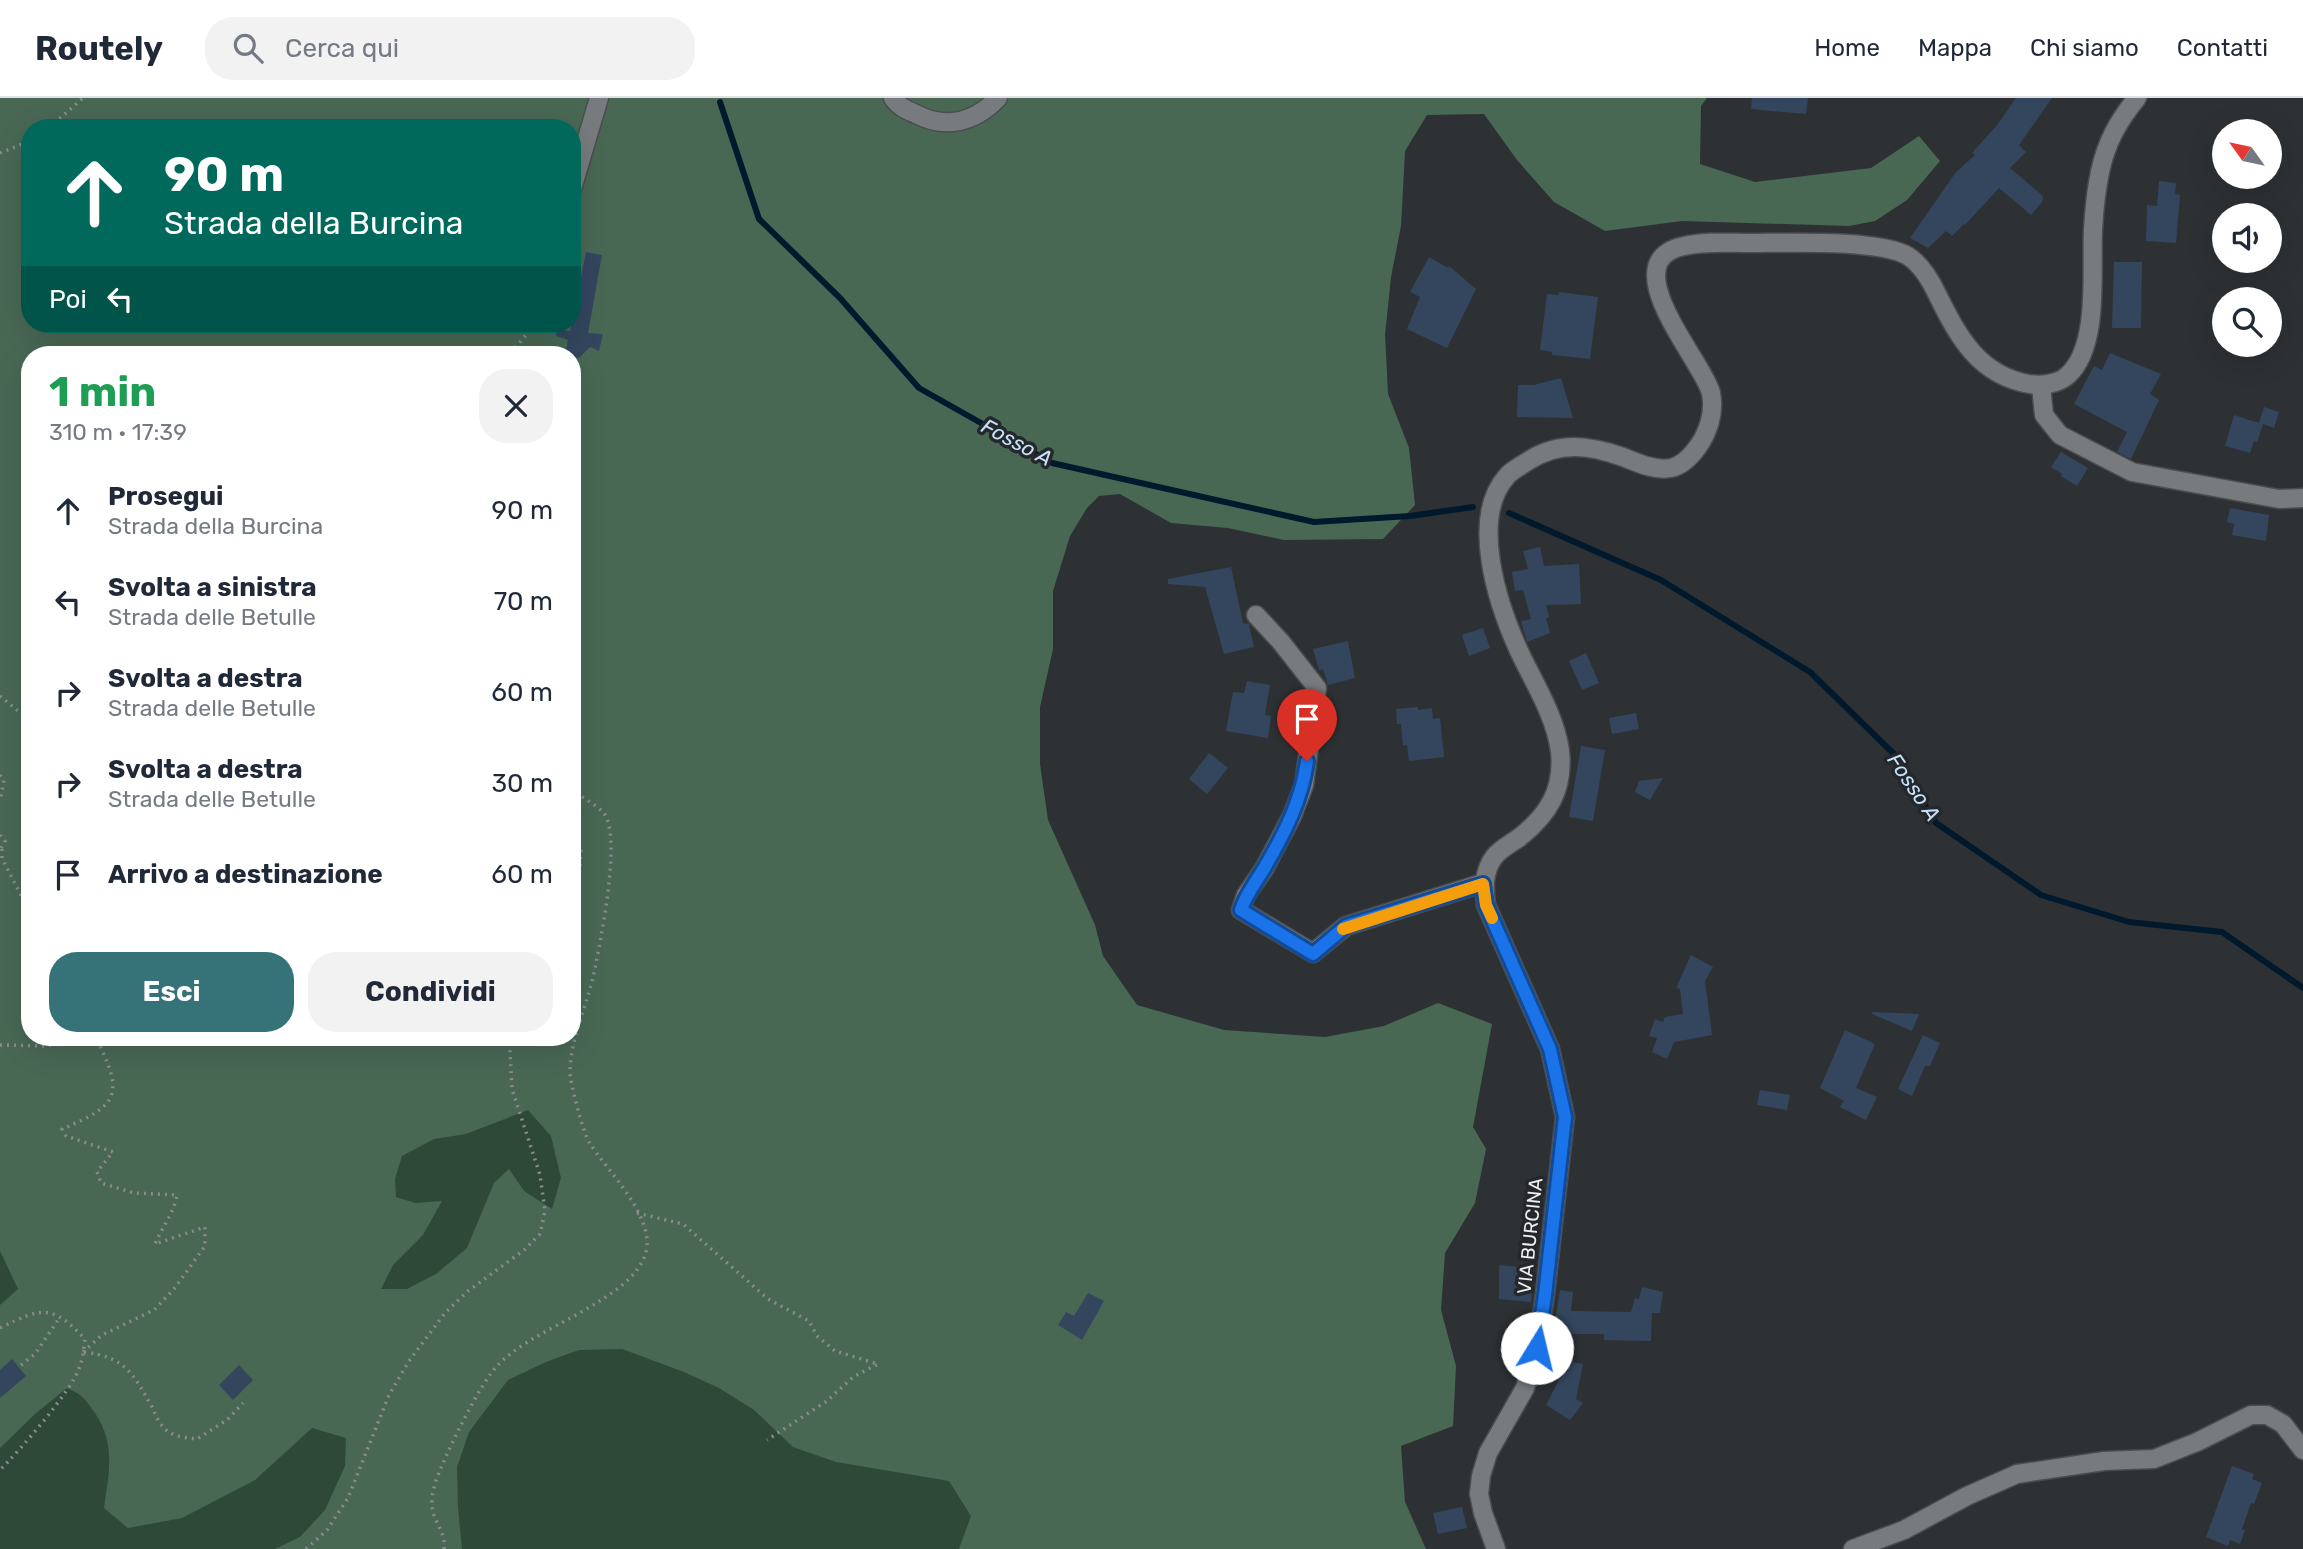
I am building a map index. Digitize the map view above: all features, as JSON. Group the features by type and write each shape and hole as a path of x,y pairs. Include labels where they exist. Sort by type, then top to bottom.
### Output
{"street":[{"path":"581,159 599,98"},
{"path":"893,98 898,105 930,122 961,122 987,110 998,98"},
{"path":"1256,615 1317,688 1304,785 1292,816 1264,869 1246,895 1241,910 1313,954 1346,926 1483,884 1494,857 1537,823 1557,793 1560,775 1560,749 1553,723 1518,649 1493,572 1488,520 1494,495 1508,475 1553,448 1578,446 1603,450 1658,469 1676,468 1693,454 1705,436 1713,412 1711,393 1703,374 1671,324 1661,299 1656,283 1658,265 1667,254 1678,246 1702,243 1826,243 1882,249 1907,256 1929,277 1970,350 1987,368 2007,380 2041,386 2067,377 2082,355 2091,304 2093,230 2100,172 2107,145 2119,120 2137,98"},
{"path":"2041,386 2044,415 2060,435 2132,472 2279,499 2303,498"},
{"name":"VIA BURCINA","path":"1483,884 1486,905 1550,1049 1565,1117 1537,1348 1525,1388 1488,1452 1481,1476 1479,1494 1496,1549"},
{"path":"1853,1549 1904,1530 1967,1496 2017,1474 2104,1461 2154,1460 2251,1415 2267,1415 2283,1424 2303,1450"}],"path":[{"path":"59,119 83,98"},
{"path":"0,153 21,145"},
{"path":"0,696 21,714"},
{"path":"0,775 4,780 0,801"},
{"path":"581,797 604,813 612,836 594,974 581,1016"},
{"path":"0,835 5,841 1,850 2,858 21,895"},
{"path":"0,1045 21,1045"},
{"path":"83,1352 102,1335 154,1310 174,1289 205,1246 205,1227 155,1244 174,1210 177,1195 134,1193 101,1183 97,1172 113,1152 66,1136 62,1129 106,1107 114,1092 109,1064 100,1046"},
{"path":"306,1549 327,1530 348,1498 389,1395 409,1361 453,1306 486,1276 524,1250 540,1234 545,1211 540,1175 512,1089 512,1046"},
{"path":"444,1549 446,1540 432,1504 440,1470 480,1392 496,1367 519,1347 611,1294 637,1274 646,1250 644,1228 633,1202 587,1140 569,1073 573,1046"},
{"path":"637,1213 683,1224 768,1299 809,1321 817,1336 835,1351 878,1364 853,1377 827,1401 767,1440"},
{"path":"0,1328 26,1315 51,1311 70,1323 85,1339 80,1367 70,1385 13,1458 0,1470"},
{"path":"21,1365 35,1354 60,1317"},
{"path":"83,1352 116,1359 140,1385 166,1430 180,1437 197,1439 227,1420 243,1403"}],"green space":[{"path":"0,98 21,119 21,333 30,333 30,346 21,346 21,1046 579,1046 1008,1549 0,1549"},
{"path":"0,98 1707,98 1701,106 1700,164 1755,182 1871,168 1919,136 1940,161 1907,200 1875,221 1849,226 1682,221 1605,231 1554,202 1517,160 1484,114 1427,115 1405,151 1401,226 1391,277 1385,335 1388,394 1409,448 1415,505 1383,539 1284,540 1228,528 1171,523 1120,494 1099,496 1087,508 1070,536 1053,591 1053,649 1040,707 1040,764 1048,820 1095,925 1103,956 1137,1005 1224,1030 1325,1037 1384,1026 1438,1003 1492,1024 1473,1127 1486,1149 1475,1203 1445,1253 1441,1310 1456,1366 1453,1426 1401,1446 1405,1502 1426,1549 959,1549 971,1516 949,1481 836,1462 793,1447 754,1410 719,1388 622,1349 579,1350 508,1380 469,1432 457,1467 462,1549 275,1549 300,1537 325,1510 345,1466 346,1438 312,1428 255,1480 182,1518 128,1528 104,1508 109,1459 106,1436 95,1413 77,1393 67,1388 0,1448 0,1305 18,1289 0,1251","holes":["528,1110 551,1136 561,1178 552,1209 524,1191 509,1169 494,1183 467,1248 436,1274 407,1289 381,1289 393,1265 423,1235 442,1201 415,1203 396,1197 395,1179 402,1156 434,1139 466,1134"]}],"building":[{"path":"1752,98 1808,98 1806,114 1751,109"},
{"path":"2016,98 2052,98 2019,145 2026,152 2010,168 2043,196 2042,202 2031,215 1999,188 1952,236 1946,231 1928,248 1910,238 1956,172 1975,155 1972,153 1998,124"},
{"path":"2159,181 2176,183 2175,194 2180,195 2176,243 2146,241 2147,205 2157,206"},
{"path":"586,252 602,255 588,333 603,334 599,351 590,347 581,356 581,346 567,346 568,340 556,336 556,333 581,333 581,277"},
{"path":"1429,257 1448,268 1449,266 1476,289 1447,348 1407,329 1420,297 1410,292"},
{"path":"2114,262 2142,262 2141,328 2112,328"},
{"path":"1559,292 1598,297 1590,359 1552,355 1552,352 1540,350 1547,294 1558,295"},
{"path":"2110,353 2161,374 2150,394 2159,400 2131,459 2117,452 2127,432 2074,404 2094,366 2102,370"},
{"path":"1561,378 1573,418 1517,417 1518,385 1534,385"},
{"path":"2264,407 2279,412 2274,428 2263,424 2250,453 2225,446 2234,415 2259,423"},
{"path":"2061,452 2088,468 2077,486 2051,467"},
{"path":"2230,508 2269,515 2266,541 2232,535 2234,524 2227,522"},
{"path":"1540,547 1544,566 1579,564 1581,604 1546,605 1550,633 1527,642 1521,621 1531,619 1523,590 1515,591 1512,572 1528,569 1523,551"},
{"path":"1231,567 1243,623 1249,624 1254,647 1224,654 1205,587 1168,584 1168,579"},
{"path":"1483,628 1490,648 1469,656 1462,635"},
{"path":"1348,641 1355,678 1328,685 1323,669 1319,670 1313,649"},
{"path":"1586,653 1599,683 1582,690 1569,661"},
{"path":"1247,681 1270,685 1265,715 1271,716 1268,738 1226,731 1233,692 1244,693"},
{"path":"1418,707 1418,710 1432,708 1433,719 1440,718 1444,757 1409,761 1407,745 1403,746 1401,724 1397,724 1396,709"},
{"path":"1636,713 1639,729 1612,734 1609,718"},
{"path":"1581,746 1605,750 1593,821 1569,817"},
{"path":"1209,753 1228,768 1207,794 1189,779"},
{"path":"1663,778 1650,800 1635,792 1639,781"},
{"path":"1691,955 1713,967 1705,981 1712,1035 1674,1042 1667,1059 1652,1052 1657,1038 1649,1036 1655,1019 1663,1022 1665,1017 1683,1014 1680,989 1676,988"},
{"path":"1872,1012 1919,1014 1912,1031"},
{"path":"1845,1030 1875,1044 1856,1088 1877,1097 1866,1120 1840,1107 1844,1101 1820,1088"},
{"path":"1923,1035 1940,1043 1930,1066 1925,1066 1912,1096 1898,1089"},
{"path":"1760,1090 1790,1095 1787,1110 1757,1105"},
{"path":"1499,1265 1531,1268 1531,1302 1499,1299"},
{"path":"1642,1287 1663,1292 1660,1313 1652,1313 1651,1341 1604,1340 1604,1334 1568,1334 1564,1361 1583,1364 1576,1399 1583,1403 1570,1420 1546,1405 1560,1378 1546,1376 1560,1290 1573,1292 1571,1311 1631,1312"},
{"path":"1088,1293 1104,1301 1082,1340 1058,1325 1066,1312 1074,1316"},
{"path":"12,1359 26,1376 0,1398 0,1370"},
{"path":"239,1365 253,1380 233,1400 219,1385"},
{"path":"2232,1466 2254,1474 2252,1479 2262,1483 2254,1504 2251,1503 2240,1544 2230,1540 2228,1546 2206,1537"},
{"path":"1462,1507 1467,1528 1438,1534 1433,1513"}],"waterway":[{"name":"Fosso A","path":"720,102 759,219 840,298 919,388 1052,463 1314,522 1410,516 1473,507"},
{"name":"Fosso A","path":"1509,513 1661,580 1810,672 1894,754 1936,823 2041,895 2129,922 2222,932 2303,988"}],"slow traffic":[{"path":"1343,929 1483,884 1486,905 1492,918"}],"route":[{"path":"1307,761 1304,785 1292,816 1264,869 1246,895 1241,910 1313,954 1346,926 1483,884 1486,905 1550,1049 1565,1117 1537,1348"}]}
